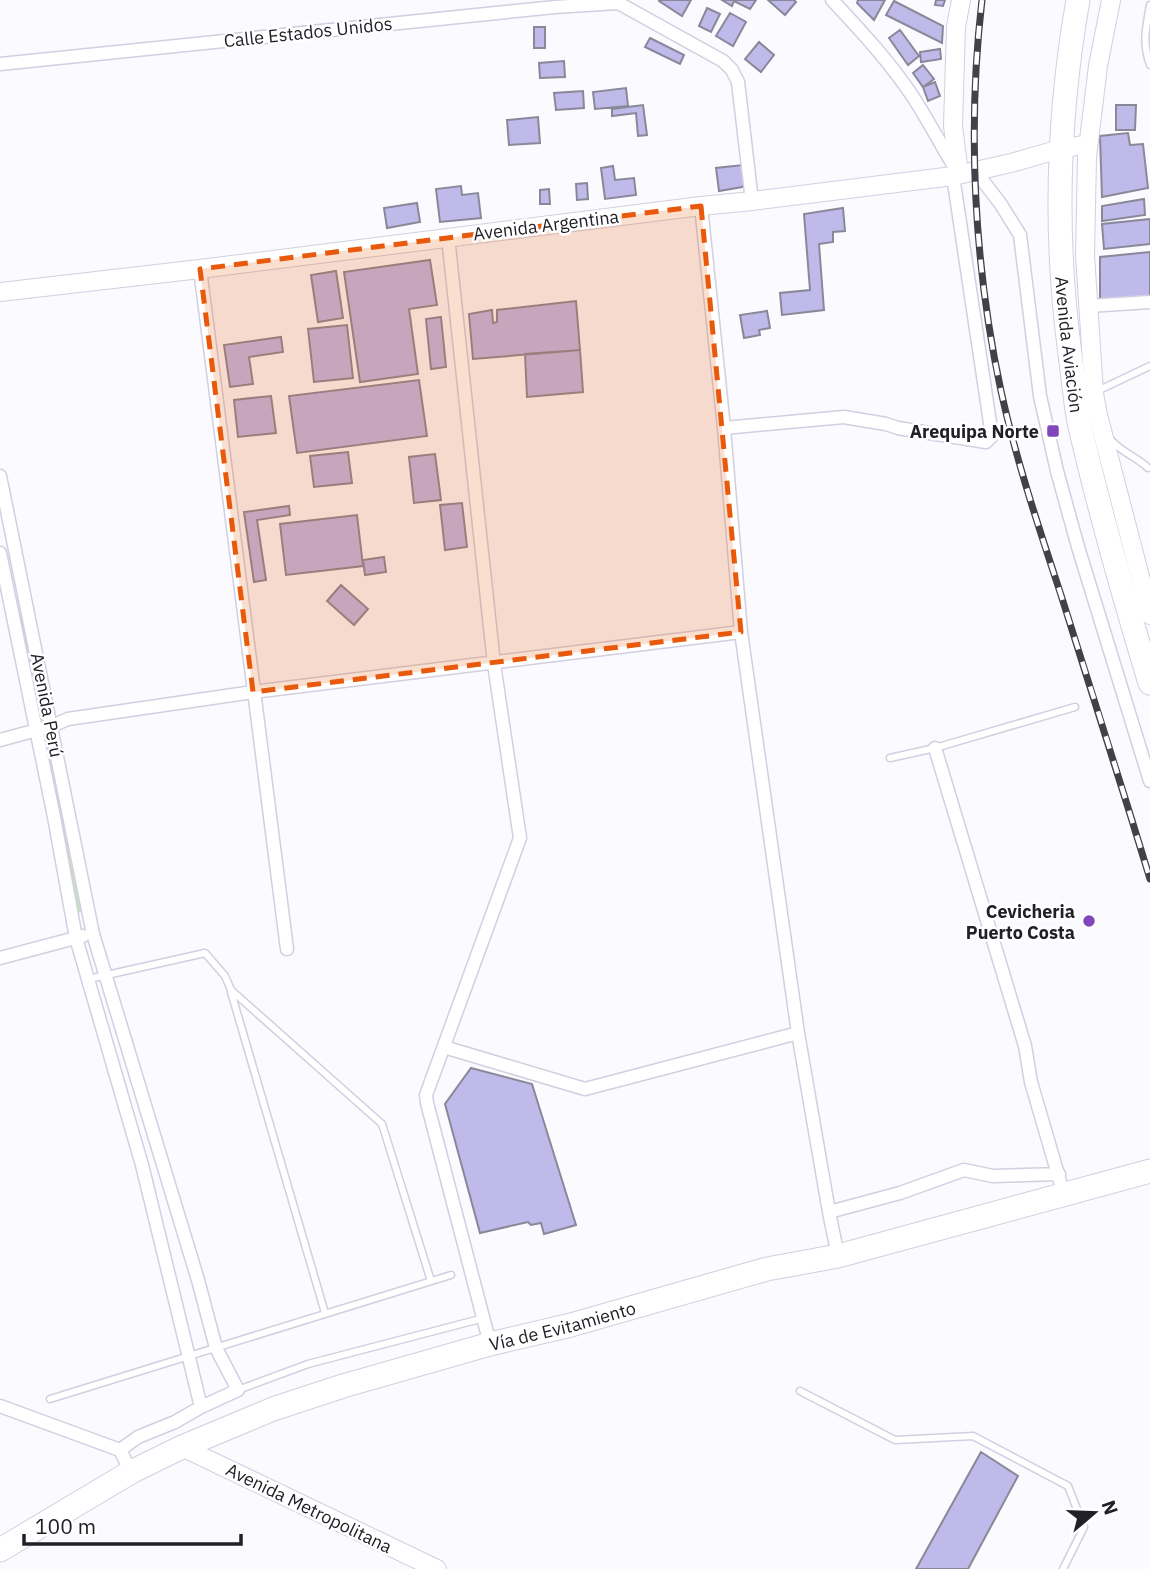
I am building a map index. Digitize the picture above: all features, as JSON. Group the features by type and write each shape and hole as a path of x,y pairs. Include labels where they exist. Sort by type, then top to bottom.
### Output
{"highway":[{"name":"Avenida Aviación","path":"1078,0 1064,93 1060,149 1060,263 1065,318 1084,394 1079,420 1108,538 1150,683"},
{"name":"Vía de Evitamiento","path":"0,1550 131,1472 182,1447 284,1405 343,1385 490,1344 571,1325 767,1269 838,1256 1062,1184 1150,1171"}],"street":[{"path":"832,0 875,48 913,97 963,174 1000,203 1020,235 1040,396 1057,471 1150,781"},
{"path":"724,428 844,417 986,442 992,436 963,174 953,126 956,27 961,0"},
{"path":"1111,0 1098,66 1088,144 1085,255 1089,306 1084,394 1102,431 1150,615"},
{"path":"615,1 723,61 732,70 738,82 752,201"},
{"name":"Calle Estados Unidos","path":"0,65 557,3 615,1"},
{"name":"Avenida Argentina","path":"0,292 963,174 1088,144"},
{"path":"701,206 724,428 741,632 798,1033 838,1256"},
{"path":"447,237 494,664 520,838 426,1095 490,1344"},
{"path":"200,269 287,949"},
{"path":"1089,306 1150,302"},
{"name":"Avenida Perú","path":"0,475 6,531 52,726 93,934 198,1280 216,1348 238,1390"},
{"name":"Avenida Perú","path":"0,552 76,938 142,1165 201,1407"},
{"path":"0,740 68,719 253,692 741,632"},
{"path":"829,1212 900,1193 964,1170 1062,1184 1031,1082 1025,1046 935,747"},
{"path":"0,958 93,934"},
{"path":"444,1047 584,1089 798,1033"},
{"path":"120,1450 138,1437 175,1422 238,1390"},
{"path":"0,1406 120,1450 131,1472"},
{"name":"Avenida Metropolitana","path":"182,1447 437,1569"}],"lane":[{"path":"1150,5 1144,37 1150,65"},
{"path":"1084,394 1150,366"},
{"path":"1102,431 1115,446 1142,461 1148,468"},
{"path":"890,758 1075,707"},
{"path":"89,979 205,953 225,976 325,1313"},
{"path":"231,990 382,1124 431,1281"},
{"path":"51,1399 451,1275"},
{"path":"238,1390 307,1364 484,1318"},
{"path":"800,1391 895,1440 973,1436 1068,1486 1084,1527 1062,1569"}],"highlighted area":[{"path":"701,206 741,632 253,692 200,269"}],"green space":[{"path":"19,613 23,613 43,710 39,710"},
{"path":"54,771 82,912 77,913 50,773"}],"building":[{"path":"659,0 691,0 682,16"},
{"path":"722,0 756,0 750,9 734,1 732,6"},
{"path":"768,0 794,0 796,2 785,15"},
{"path":"858,0 885,0 874,20 857,3"},
{"path":"936,0 945,0 943,6 935,5"},
{"path":"894,1 943,26 942,43 886,15"},
{"path":"707,8 720,14 711,32 699,26"},
{"path":"730,13 746,22 733,46 716,36"},
{"path":"534,27 545,27 545,48 534,48"},
{"path":"900,30 919,56 908,65 889,38"},
{"path":"650,38 684,55 680,64 645,47"},
{"path":"759,42 774,55 761,72 745,59"},
{"path":"940,49 941,59 921,62 920,52"},
{"path":"564,61 565,77 540,78 539,63"},
{"path":"923,65 934,79 923,87 913,73"},
{"path":"935,82 940,96 928,101 923,87"},
{"path":"626,88 628,106 595,109 593,92"},
{"path":"583,91 584,108 556,110 554,93"},
{"path":"643,105 647,135 638,136 636,113 612,116 612,109"},
{"path":"1116,105 1136,105 1135,130 1116,130"},
{"path":"538,117 540,143 509,145 507,120"},
{"path":"1128,133 1130,145 1143,144 1148,188 1102,197 1100,136"},
{"path":"743,165 746,182 742,187 719,191 716,168"},
{"path":"613,166 615,180 634,178 636,195 605,199 601,168"},
{"path":"587,183 588,199 577,200 576,184"},
{"path":"461,186 462,195 478,193 481,218 440,222 436,189"},
{"path":"549,189 550,204 540,204 540,190"},
{"path":"1144,199 1145,215 1102,221 1102,206"},
{"path":"417,203 420,222 387,228 384,208"},
{"path":"843,208 845,231 833,232 833,242 819,244 824,310 782,315 780,293 810,290 804,214"},
{"path":"1150,219 1150,244 1104,249 1102,224"},
{"path":"1150,252 1150,297 1100,300 1100,257"},
{"path":"430,260 437,305 409,309 418,374 360,382 344,272"},
{"path":"336,271 343,318 318,322 311,275"},
{"path":"576,301 580,350 473,359 469,314 492,310 493,323 497,322 497,310"},
{"path":"767,311 770,328 759,330 760,335 744,338 740,315"},
{"path":"441,317 446,367 431,369 426,319"},
{"path":"347,325 353,378 314,382 308,329"},
{"path":"281,337 283,352 249,357 253,384 230,387 224,345"},
{"path":"580,350 583,392 527,397 525,354"},
{"path":"419,380 427,436 297,453 289,396"},
{"path":"271,396 276,433 238,437 234,400"},
{"path":"348,452 352,483 314,487 310,456"},
{"path":"435,454 441,500 414,503 409,457"},
{"path":"462,503 467,547 445,550 440,505"},
{"path":"289,506 290,515 257,520 266,580 254,582 244,512"},
{"path":"357,515 363,566 286,575 280,524"},
{"path":"384,557 386,572 365,575 363,560"},
{"path":"341,585 368,609 354,625 327,601"},
{"path":"471,1068 532,1084 576,1225 544,1234 541,1223 531,1225 528,1222 480,1233 445,1104"},
{"path":"981,1452 1018,1476 968,1569 916,1569"}],"railway":[{"path":"982,0 975,97 976,196 985,295 1001,391 1036,519 1150,879"}],"place":[{"name":"Arequipa Norte","path":"1053,431"},
{"name":"Cevicheria Puerto Costa","path":"1089,921"}]}
